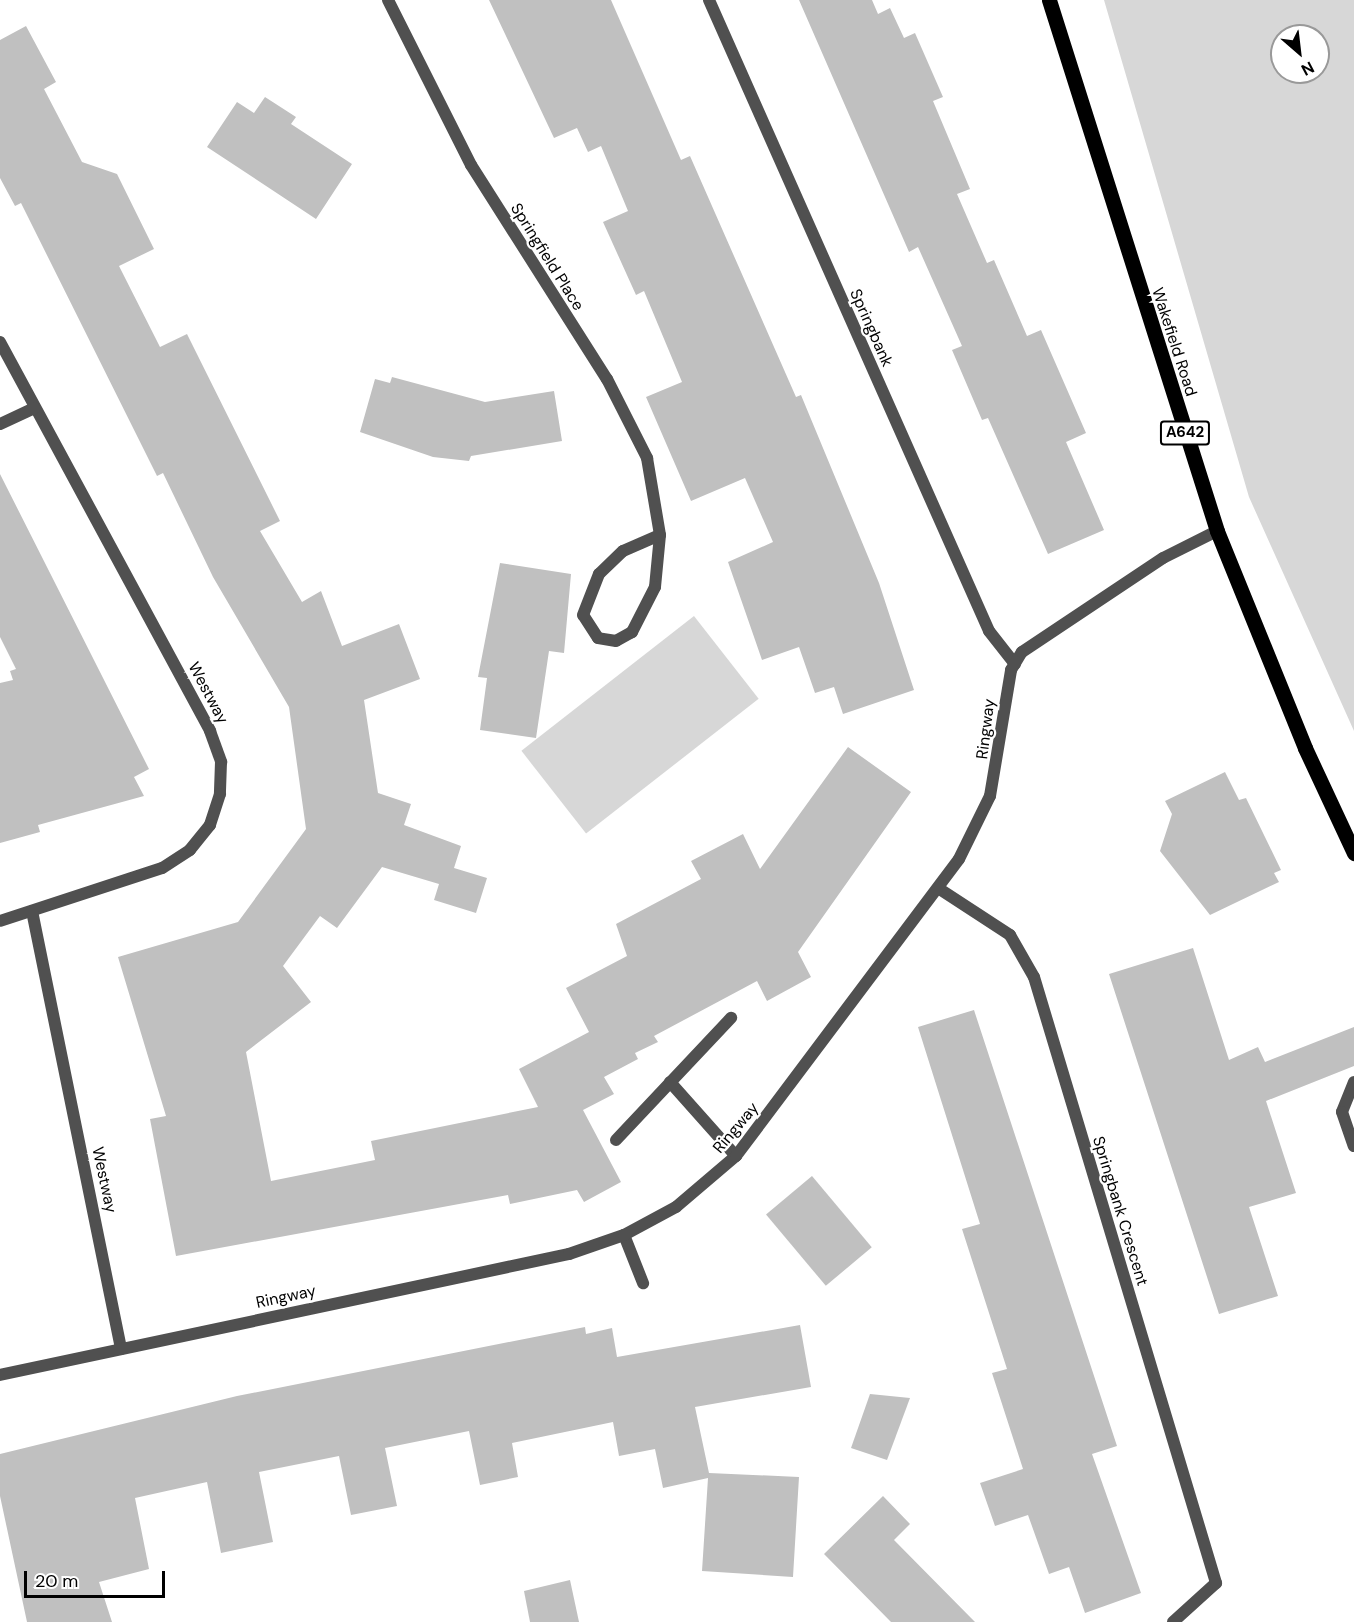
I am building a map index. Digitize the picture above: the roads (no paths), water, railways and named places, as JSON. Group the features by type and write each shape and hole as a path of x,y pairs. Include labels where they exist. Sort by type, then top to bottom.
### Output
{"main road":[{"name":"Wakefield Road","path":"1049,0 1217,531 1305,748 1354,853"}],"street":[{"name":"Springfield Place","path":"388,0 471,165 631,419 647,458 660,535 655,587 638,624 625,638 598,638 583,615 599,573 623,551 660,535"},
{"name":"Springbank","path":"709,0 989,631 1015,664"},
{"name":"Westway","path":"0,342 210,731 221,762 213,815 190,850 162,868 0,921"},
{"path":"0,424 34,408"},
{"path":"1015,664 1039,638 1217,531"},
{"name":"Ringway","path":"0,1375 569,1254 624,1235 676,1207 736,1156 938,888 970,839 990,796 1015,664"},
{"name":"Springbank Crescent","path":"938,888 1010,934 1034,977 1216,1583 1173,1622"},
{"name":"Westway","path":"32,911 121,1349"},
{"path":"616,1140 730,1018"},
{"path":"670,1082 736,1156"},
{"path":"1354,1082 1342,1112 1354,1146"},
{"path":"624,1235 643,1283"}]}
